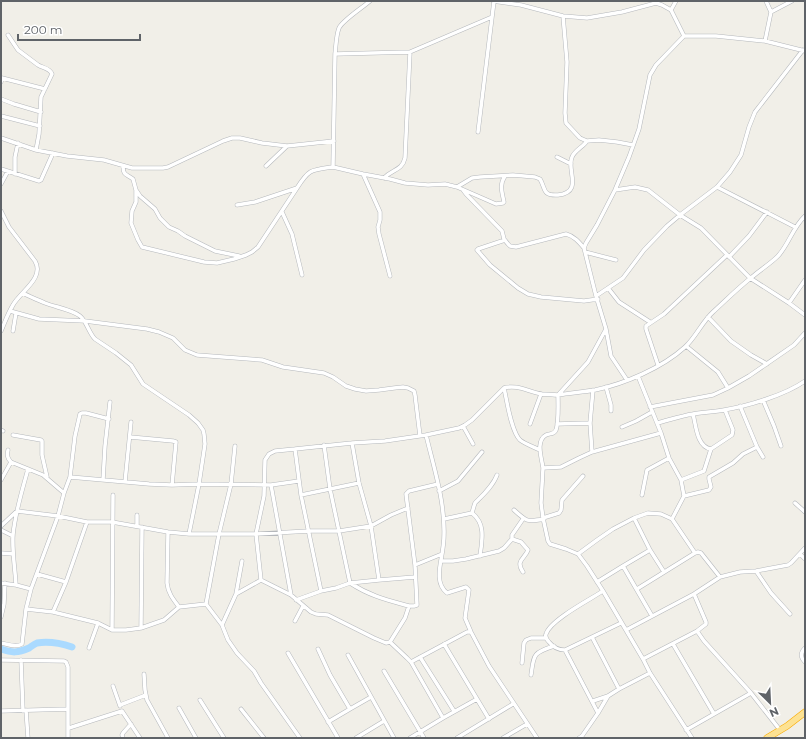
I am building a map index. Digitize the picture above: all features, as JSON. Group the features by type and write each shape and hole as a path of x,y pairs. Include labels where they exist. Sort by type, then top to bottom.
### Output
{"highway":[{"path":"767,738 795,721 805,712"}],"street":[{"path":"333,167 335,54 338,30 346,20 370,1"},
{"path":"478,132 493,1 521,5 563,16 587,18 622,12 656,3 671,10 684,36"},
{"path":"521,5 524,1"},
{"path":"671,10 676,1"},
{"path":"765,41 771,12 766,1"},
{"path":"771,12 792,1"},
{"path":"563,16 566,62 566,123 580,138 587,141 599,140 633,145"},
{"path":"335,54 410,52 492,17"},
{"path":"8,35 18,50 41,67 52,72 41,97 40,126 36,150"},
{"path":"505,240 478,248 477,250 490,265 518,288 528,294 541,297 584,301 597,297 623,278 644,250 667,226 717,187 730,172 741,154 755,112 804,50 765,41 716,36 684,36 656,65 650,75 642,115 633,145 615,190 584,248"},
{"path":"384,178 404,164 410,52"},
{"path":"1,82 2,77 45,89"},
{"path":"1,98 14,104 41,112"},
{"path":"1,116 40,126"},
{"path":"1,138 36,150 67,156 104,160 132,168 168,167 232,138 287,146 334,141"},
{"path":"457,187 474,178 513,175 538,178 541,180 545,192 553,195 561,194 569,191 573,185 571,158 585,145 587,141"},
{"path":"15,174 15,157 18,143"},
{"path":"266,166 287,146"},
{"path":"1,169 37,181 40,180 53,153"},
{"path":"557,157 571,164"},
{"path":"123,166 125,175 133,179 136,190 136,202 132,211 131,223 142,247 196,260 217,263 225,262 252,252 258,247 304,177 312,171 333,167 405,183 428,185 445,184 463,189 496,204 502,204 504,202 501,187 505,176"},
{"path":"1,184 8,171"},
{"path":"364,174 380,212 378,227 379,234 390,276"},
{"path":"615,190 635,187 648,190 680,215 701,228 750,278 805,315"},
{"path":"717,187 795,227"},
{"path":"237,205 255,202 297,188"},
{"path":"463,189 466,194 502,231 505,240 510,246 516,247 566,234 574,237 584,248 606,329 610,356 627,380"},
{"path":"136,190 145,201 155,209 160,218 169,227 214,251 240,256"},
{"path":"1,211 9,227 36,261 38,266 33,282 16,300 1,331"},
{"path":"282,212 292,234 302,275"},
{"path":"658,366 646,326 664,314 728,256 749,236 766,212"},
{"path":"261,580 256,534 264,496 265,460 266,457 272,452 295,448 385,441 459,428 472,420 504,388 508,386 541,394 558,395 606,387 638,376 674,356 686,346 708,317 750,278 777,256 784,248 795,227 805,216"},
{"path":"585,252 616,260"},
{"path":"789,303 805,280"},
{"path":"608,288 619,302 650,322"},
{"path":"23,293 45,303 80,315 93,337 131,365 143,384 198,422 204,434 205,444 189,534"},
{"path":"10,312 39,319 84,321 147,329 173,338 185,350 196,355 262,360 283,367 324,374 333,377 346,386 355,389 366,391 408,388 414,391 420,436"},
{"path":"13,331 16,313"},
{"path":"708,317 731,341 767,364"},
{"path":"606,329 588,362 558,395 557,424 555,431 553,434 546,435 540,444 543,468 541,502 543,518 550,544 578,554 597,582 650,673 692,738"},
{"path":"650,407 713,395 728,388 749,376 794,345 805,333"},
{"path":"686,346 718,372 728,388"},
{"path":"638,376 661,433 669,458 681,480 684,496 672,519"},
{"path":"657,424 692,414 725,410 763,400 783,393 805,381"},
{"path":"606,387 611,405 611,411"},
{"path":"504,388 513,427 517,436 522,441 540,450"},
{"path":"592,452 590,423 593,390"},
{"path":"530,424 541,394"},
{"path":"763,400 781,446"},
{"path":"103,480 110,402"},
{"path":"740,406 762,457"},
{"path":"681,480 704,471 711,449 733,433 725,410"},
{"path":"622,427 652,412"},
{"path":"1,643 16,646 21,645 26,609 31,589 58,516 70,477 75,436 80,414 86,413 109,418"},
{"path":"692,414 700,439 705,447 711,449"},
{"path":"125,482 130,437 130,422"},
{"path":"557,424 590,423"},
{"path":"463,426 473,444"},
{"path":"543,468 561,468 592,452 661,433"},
{"path":"13,435 42,441 42,455 47,477"},
{"path":"426,435 438,484 444,519 444,537 439,575 445,592 447,593 466,587 469,590 465,618 468,626 489,666 537,738"},
{"path":"130,437 176,442 172,485"},
{"path":"352,443 359,483 371,526 378,580"},
{"path":"235,446 231,484 206,604 222,625 228,640 237,653 254,671 300,738"},
{"path":"324,446 330,489 350,583 363,591 378,597 409,606 416,606 418,604 415,565 406,496 407,492 438,484"},
{"path":"684,496 709,490 711,487 710,477 733,463 743,454 757,447"},
{"path":"295,448 301,495 321,591"},
{"path":"8,450 7,456 11,462 47,477 64,493"},
{"path":"439,491 458,480 482,452"},
{"path":"642,495 647,470 669,458"},
{"path":"1,480 11,462"},
{"path":"16,585 13,536 17,511 28,469"},
{"path":"472,513 474,506 496,480 498,475"},
{"path":"514,510 523,519 531,521 559,513 561,510 562,500 583,476"},
{"path":"70,477 172,485 271,485 299,481"},
{"path":"301,495 359,483"},
{"path":"271,485 291,595"},
{"path":"112,630 113,496"},
{"path":"795,503 805,512"},
{"path":"17,511 58,516 87,522 112,522 168,532 189,534 256,534 339,531 371,526 390,515 408,508"},
{"path":"1,526 17,511"},
{"path":"444,519 472,513"},
{"path":"472,513 478,519 482,527 480,556"},
{"path":"578,554 596,540 634,518 648,513 661,514 672,519 695,553"},
{"path":"137,514 137,526"},
{"path":"634,518 650,550 664,572"},
{"path":"441,561 453,561 502,550 512,539 512,535 523,519"},
{"path":"54,612 87,522"},
{"path":"141,628 142,527"},
{"path":"1,530 13,536"},
{"path":"168,532 168,590 170,596 179,608"},
{"path":"512,539 521,542 528,550 528,553 520,562 520,568 523,572"},
{"path":"626,630 694,594 720,577 740,572 756,571 788,565 805,548"},
{"path":"597,582 650,550"},
{"path":"637,589 698,552 702,553 720,577"},
{"path":"1,553 13,554"},
{"path":"415,565 442,554"},
{"path":"800,554 805,559"},
{"path":"222,625 236,594 242,561"},
{"path":"624,566 652,616"},
{"path":"756,571 771,593 790,614"},
{"path":"37,574 66,582"},
{"path":"296,600 350,583 415,577"},
{"path":"261,580 291,595 311,612 328,615 374,638 386,643 390,642 411,662 443,718"},
{"path":"236,594 261,580"},
{"path":"1,617 4,604 3,583 31,589"},
{"path":"546,638 548,630 563,616 603,591"},
{"path":"643,659 698,631 706,624 694,594"},
{"path":"26,609 54,612 98,623 112,630 126,630 141,628 164,620 179,608 206,604"},
{"path":"295,621 303,606"},
{"path":"390,642 405,618 409,606"},
{"path":"89,648 98,623"},
{"path":"522,663 524,643 526,640 531,638 546,638 554,646 565,650 621,623"},
{"path":"698,631 704,641 751,693 780,730"},
{"path":"411,662 467,632 471,632"},
{"path":"592,637 619,689"},
{"path":"444,644 489,719"},
{"path":"674,644 714,714"},
{"path":"531,676 534,656 540,651 554,646"},
{"path":"805,648 801,652 802,660 805,662"},
{"path":"318,650 350,710"},
{"path":"565,650 598,713"},
{"path":"288,653 338,738"},
{"path":"348,655 394,738"},
{"path":"420,657 454,711"},
{"path":"1,660 66,662 68,667 68,738"},
{"path":"21,660 24,710 28,738"},
{"path":"384,671 424,738"},
{"path":"593,701 608,696 650,673"},
{"path":"144,674 146,695 168,738"},
{"path":"113,686 122,711 140,738"},
{"path":"686,730 751,693"},
{"path":"120,705 146,695"},
{"path":"581,737 608,696"},
{"path":"328,722 371,697"},
{"path":"410,738 477,699"},
{"path":"200,700 224,738"},
{"path":"457,738 513,704"},
{"path":"179,708 196,738"},
{"path":"241,709 264,738"},
{"path":"1,711 68,710"},
{"path":"69,728 122,711"},
{"path":"356,738 384,721"},
{"path":"123,738 123,733 132,724"},
{"path":"504,738 527,724"}],"waterway":[{"path":"1,649 18,652 29,648 34,644 46,642 59,643 72,647"}]}
